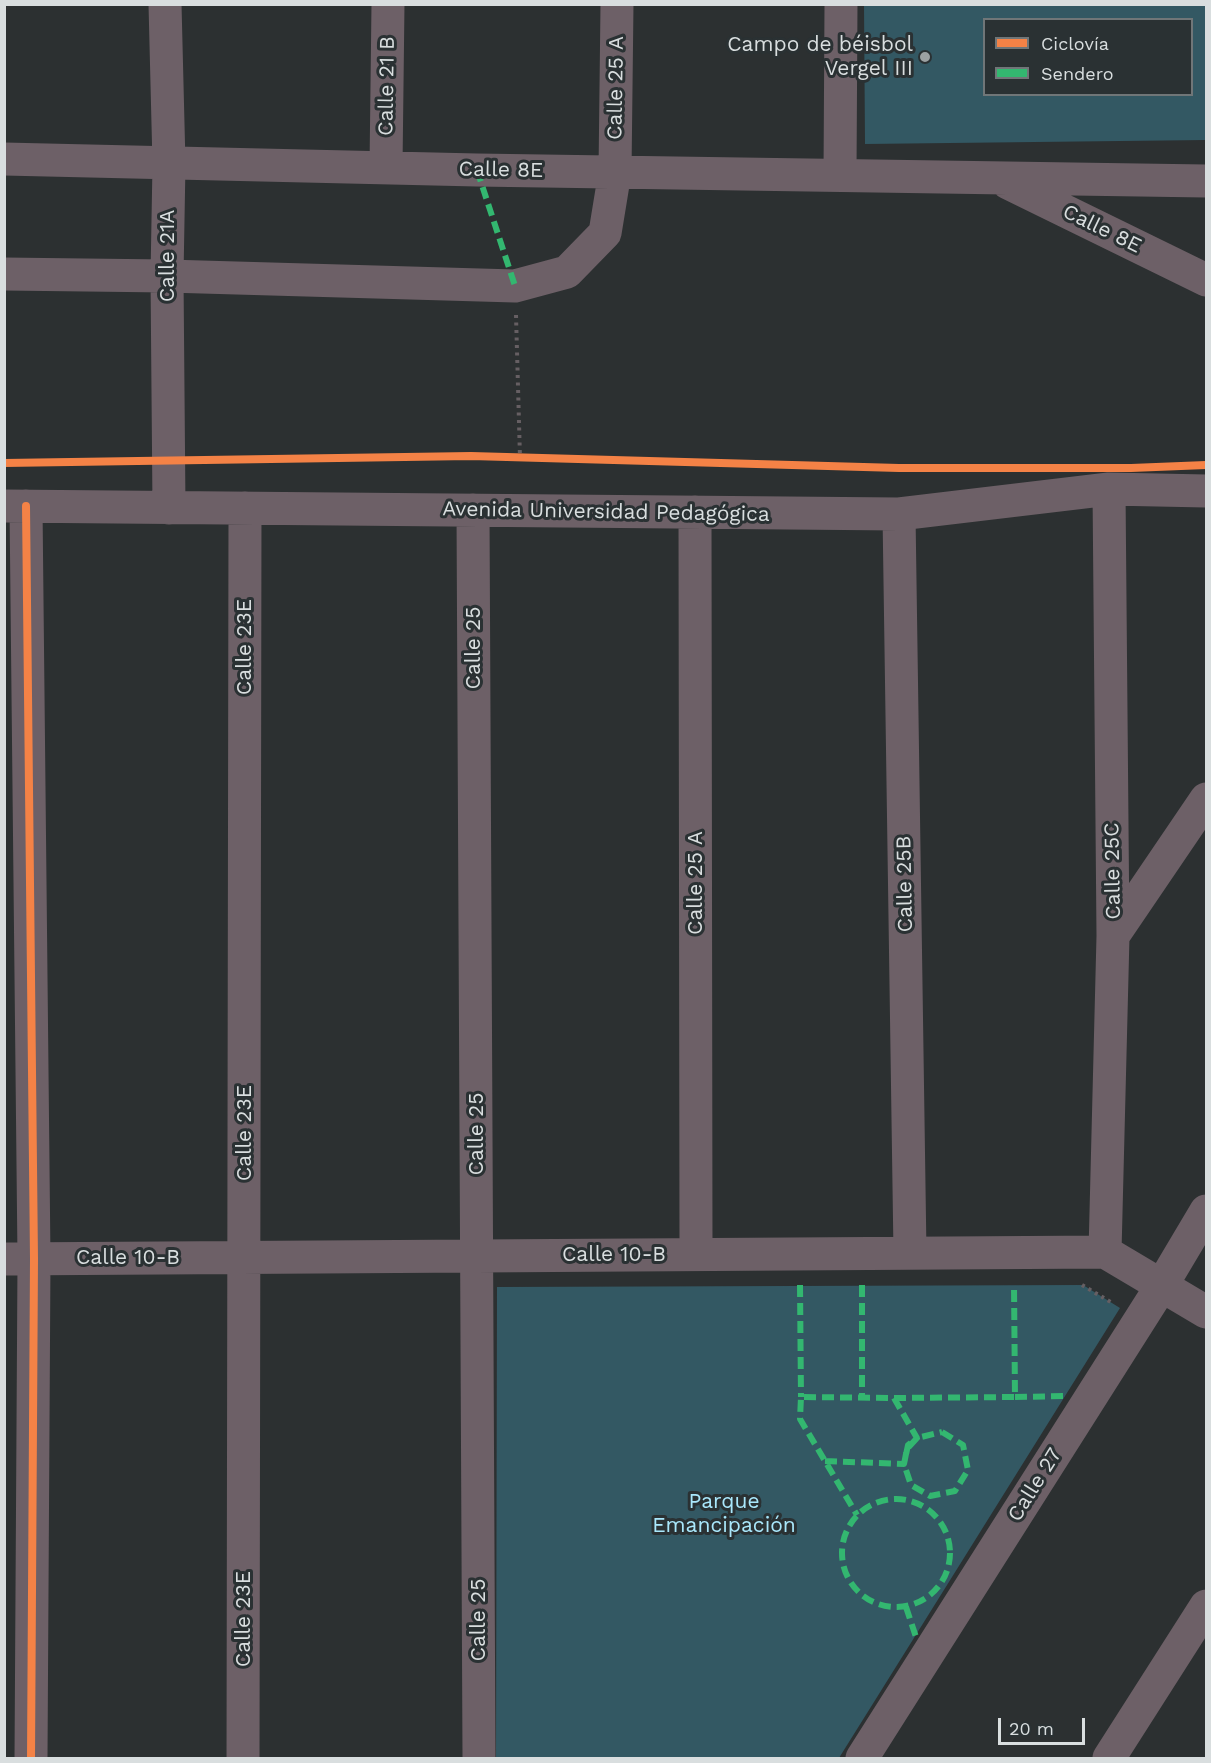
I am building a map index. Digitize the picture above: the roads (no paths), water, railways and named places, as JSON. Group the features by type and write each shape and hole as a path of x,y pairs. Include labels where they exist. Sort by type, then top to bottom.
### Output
{"street":[{"name":"Calle 21A","path":"165,4 169,164 167,276 169,508"},
{"name":"Calle 21 B","path":"386,167 388,4"},
{"name":"Calle 25 A","path":"167,276 515,286 567,272 605,233 615,172 617,4"},
{"path":"840,175 841,4"},
{"name":"Calle 8E","path":"4,159 169,164 1206,181"},
{"name":"Calle 8E","path":"998,179 1206,280"},
{"path":"4,274 167,276"},
{"name":"Avenida Universidad Pedagógica","path":"15,506 899,514 1109,489 1206,490"},
{"name":"Calle 25C","path":"1105,1252 1113,936 1109,489"},
{"path":"15,506 19,1259 31,1758"},
{"name":"Calle 23E","path":"243,1758 245,508"},
{"name":"Calle 25","path":"473,510 479,1758"},
{"name":"Calle 25 A","path":"695,512 696,1254"},
{"name":"Calle 25B","path":"899,514 910,1253"},
{"path":"1113,936 1206,799"},
{"name":"Calle 27","path":"862,1758 1206,1211"},
{"path":"1105,1252 1206,1312"},
{"name":"Calle 10-B","path":"19,1259 1105,1252"},
{"path":"1109,1758 1206,1606"}],"place":[{"name":"Campo de béisbol Vergel III","path":"925,57"}],"park label":[{"name":"Parque Emancipación","path":"724,1514"}]}
